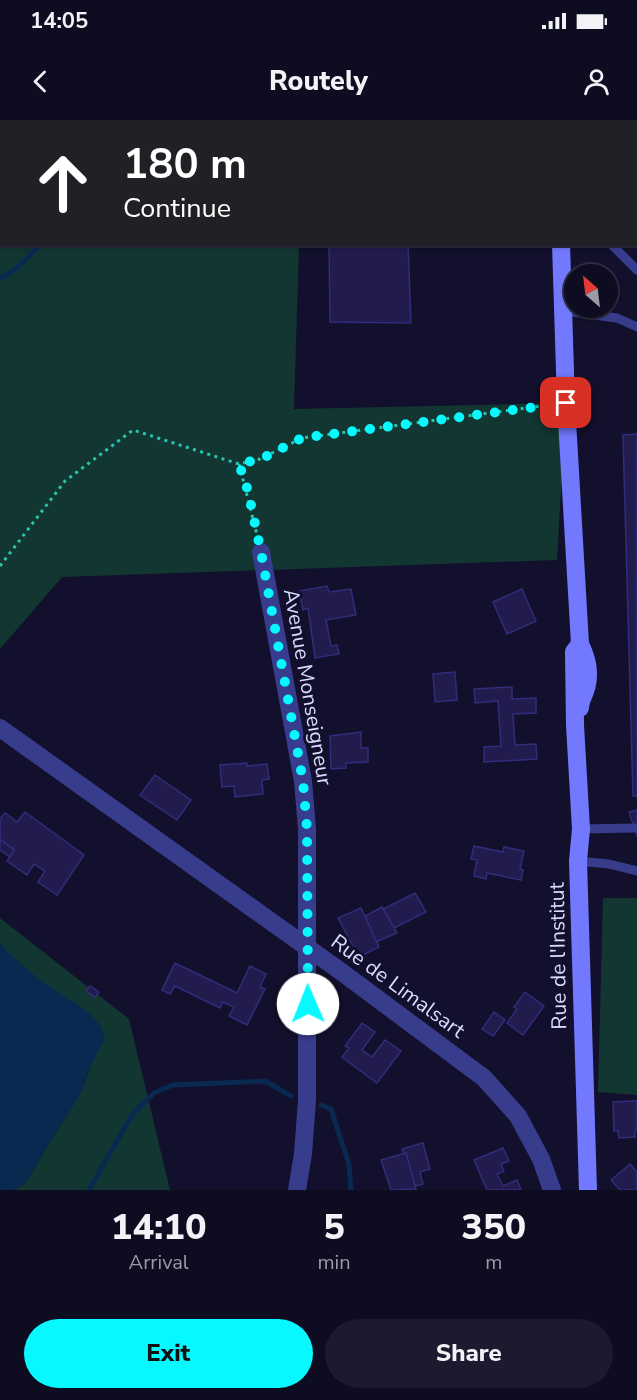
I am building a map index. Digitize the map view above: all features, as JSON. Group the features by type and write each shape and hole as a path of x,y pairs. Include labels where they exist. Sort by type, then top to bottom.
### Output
{"street":[{"name":"Rue de l'Institut","path":"561,246 566,403 580,644 574,652 581,829 578,861 588,1190"},
{"name":"Avenue Monseigneur","path":"261,552 303,781 307,829 308,1100 297,1190"},
{"name":"Rue de Limalsart","path":"0,728 307,947 410,1022 492,1086 518,1116 541,1159 552,1190"}],"lane":[{"path":"612,246 637,270"},
{"path":"562,311 617,318 637,327"},
{"path":"581,829 634,828"},
{"path":"578,861 609,864 637,871"}],"path":[{"path":"0,566 65,481 133,430 239,464 261,459 302,438 566,403"},
{"path":"239,464 248,491 261,552"}],"green space":[{"path":"0,246 299,246 294,409 566,403 557,560 62,577 0,649"},
{"path":"603,898 637,898 637,1095 598,1092"},
{"path":"0,918 129,1019 170,1190 15,1190 25,1183 81,1092 103,1033 95,1019 22,967 0,944"}],"water":[{"path":"0,944 51,988 88,1012 101,1028 105,1038 90,1067 81,1092 25,1183 15,1190 0,1190"}],"building":[{"path":"329,246 408,246 411,323 330,322"},
{"path":"637,434 637,796 633,796 623,435"},
{"path":"327,586 329,592 351,589 356,615 326,620 331,646 337,645 339,654 315,658 308,608 303,610 299,591"},
{"path":"522,589 536,621 507,634 493,602"},
{"path":"455,672 457,700 435,702 433,674"},
{"path":"512,687 512,699 536,698 536,713 513,714 515,745 536,744 537,759 484,762 484,747 501,746 498,701 475,703 474,689"},
{"path":"361,732 361,748 368,748 368,762 346,763 346,768 331,769 330,736"},
{"path":"247,763 247,766 267,764 269,779 262,780 263,794 235,797 234,786 222,787 220,765"},
{"path":"155,775 191,800 177,820 140,795"},
{"path":"637,810 637,836 629,812"},
{"path":"25,812 84,855 57,895 38,882 45,871 34,864 27,875 7,861 14,850 0,839 0,819 5,813 17,822"},
{"path":"0,839 14,850 10,857 0,850"},
{"path":"474,846 503,852 504,847 524,851 520,869 523,870 521,880 487,873 486,879 474,876 477,860 471,859"},
{"path":"415,893 426,912 394,928 383,909"},
{"path":"382,907 397,933 376,942 365,916"},
{"path":"361,908 379,947 359,957 338,918"},
{"path":"175,963 237,993 250,966 266,974 260,987 265,989 247,1025 229,1016 234,1007 223,1002 220,1008 175,986 170,994 162,990"},
{"path":"90,986 99,992 95,997 86,991"},
{"path":"525,992 544,1006 523,1035 507,1023 517,1009 514,1007"},
{"path":"494,1012 505,1020 493,1036 482,1029"},
{"path":"362,1023 375,1032 362,1050 372,1057 385,1040 401,1051 377,1083 342,1057 349,1048 345,1046"},
{"path":"637,1101 635,1137 619,1138 618,1131 614,1131 613,1102"},
{"path":"423,1143 430,1169 420,1172 423,1184 415,1186 406,1153 404,1154 402,1149"},
{"path":"503,1148 509,1161 501,1164 504,1171 497,1174 503,1186 517,1180 521,1190 487,1190 474,1160"},
{"path":"406,1153 416,1189 391,1190 381,1160"},
{"path":"630,1164 637,1172 637,1190 620,1190 611,1180"}],"waterway":[{"path":"0,279 17,268 39,246"},
{"path":"89,1190 132,1115 154,1093 173,1085 265,1081 291,1096"},
{"path":"321,1105 331,1109 349,1164 351,1190"}],"route":[{"path":"308,1004 307,829 303,781 261,552 248,491 239,464 261,459 302,438 566,403"}]}
